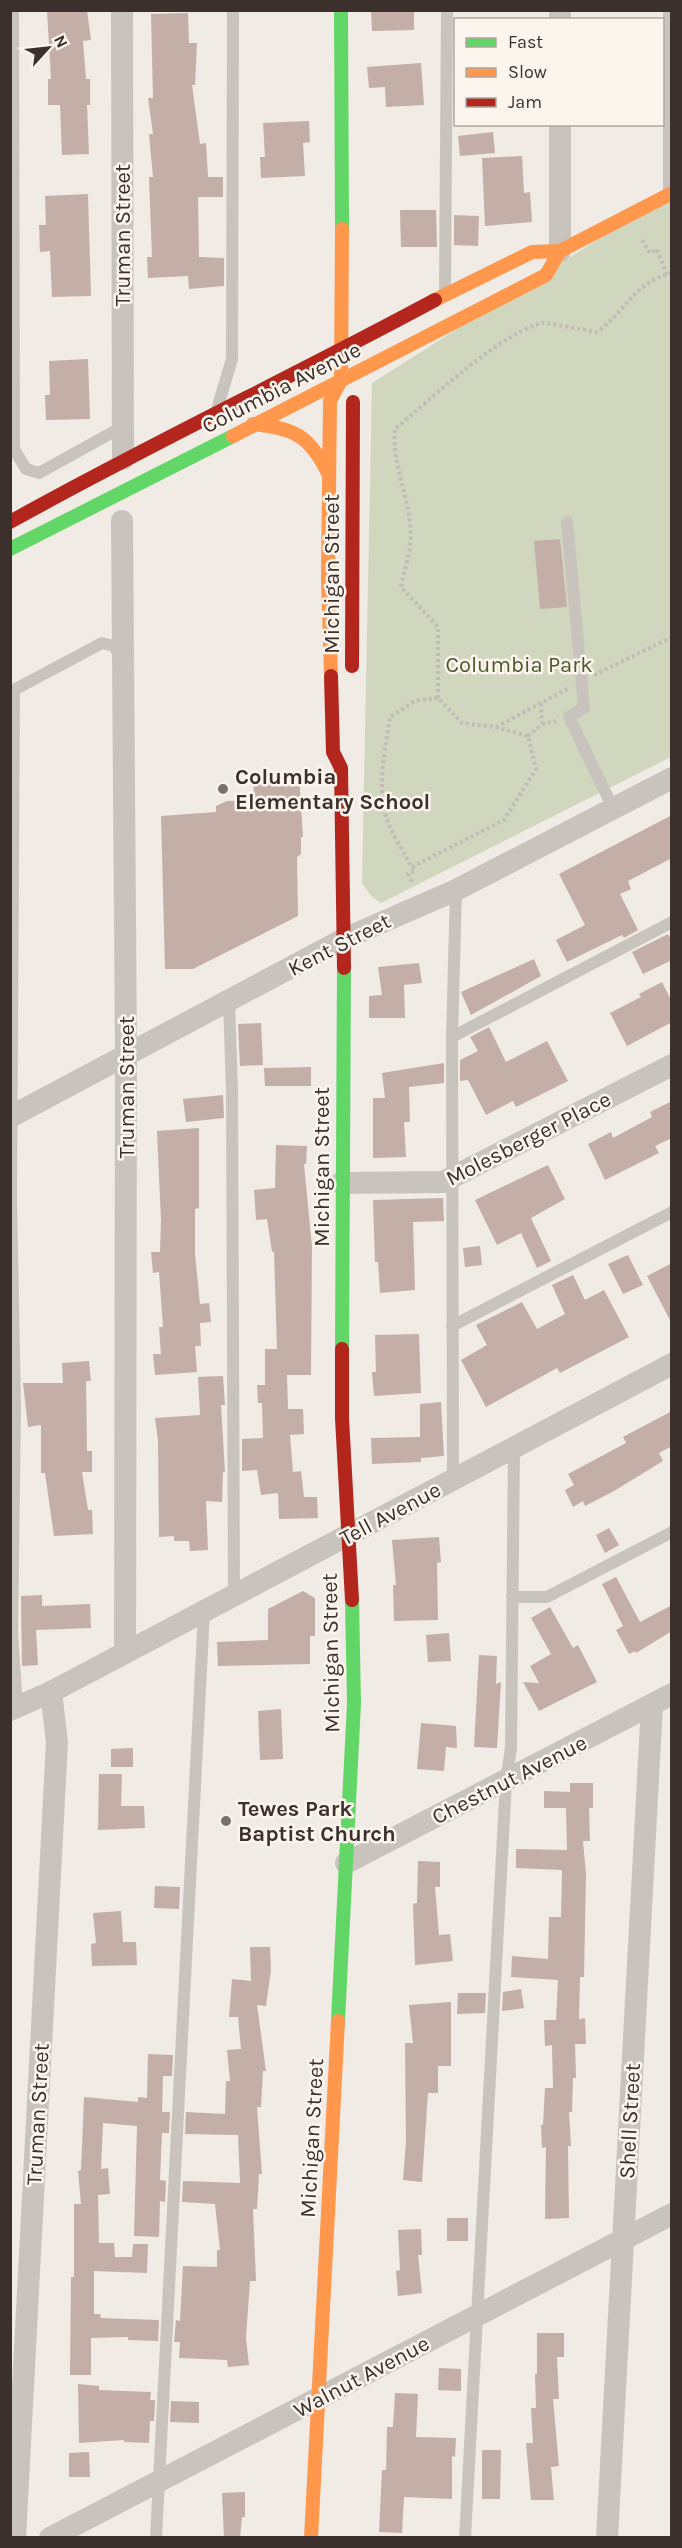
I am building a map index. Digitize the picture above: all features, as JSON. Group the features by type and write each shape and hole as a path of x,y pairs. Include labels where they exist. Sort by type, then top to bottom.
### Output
{"main road":[{"name":"Michigan Street","path":"311,2538 354,1692 342,1418 341,1183 344,939 341,768 333,752 328,578 330,402 341,380 343,350 341,10"},
{"name":"Columbia Avenue","path":"10,522 96,477 123,459 343,350 532,252 560,251 670,194"},
{"name":"Columbia Avenue","path":"10,549 460,321 546,275 560,251"},
{"name":"Michigan Street","path":"341,380 353,399 352,686"},
{"path":"254,424 296,430 311,442 329,474"},
{"path":"341,768 352,756"}],"street":[{"name":"Truman Street","path":"122,10 123,459"},
{"path":"560,126 560,251"},
{"name":"Truman Street","path":"122,521 126,1053 125,1652"},
{"name":"Kent Street","path":"11,1116 344,939 456,890 672,777"},
{"name":"Molesberger Place","path":"341,1183 434,1184 452,1178 672,1065"},
{"name":"Tell Avenue","path":"14,1708 51,1692 672,1364"},
{"name":"Truman Street","path":"15,2538 57,1742 51,1692"},
{"name":"Chestnut Avenue","path":"346,1863 662,1699"},
{"name":"Shell Street","path":"607,2538 623,2239 662,1699"},
{"name":"Walnut Avenue","path":"50,2538 672,2214"}],"lane":[{"path":"13,10 13,445 26,469 39,473 122,427"},
{"path":"216,411 232,360 233,10"},
{"path":"446,295 447,10"},
{"path":"669,10 670,194"},
{"path":"567,522 584,708 569,717 613,808"},
{"path":"14,1708 12,1633 15,1407 11,1198 12,691 102,643 114,646 123,662"},
{"path":"453,1480 452,1037 456,890"},
{"path":"452,1037 672,922"},
{"path":"229,1000 232,1104 234,1595"},
{"path":"452,1326 672,1212"},
{"path":"465,2538 506,1781 511,1748 514,1447"},
{"path":"512,1597 547,1597 672,1532"},
{"path":"156,2538 204,1612"}],"path":[{"path":"528,736 495,727 462,723 438,698 438,627 401,587 410,546 405,499 393,451 395,429 472,364 523,331 545,322 597,332 613,320 640,287 669,274 657,249 650,253 642,240"},
{"path":"412,882 408,874 415,871 384,810 383,791 390,717 415,701 438,698"},
{"path":"528,736 542,724 541,703"},
{"path":"412,867 504,819 536,768 528,736"}],"green space":[{"name":"Columbia Park","path":"671,193 671,757 381,903 372,897 362,883 372,383"}],"building":[{"path":"47,10 87,10 91,40 83,41 86,79 90,79 90,105 87,105 89,154 62,155 60,105 48,105 48,79 51,79"},
{"path":"371,10 414,10 414,30 372,31"},
{"path":"188,13 189,43 197,43 195,85 192,85 200,144 206,143 208,177 223,177 223,197 198,197 199,257 224,258 224,286 189,289 188,276 148,278 147,257 152,257 149,177 153,177 149,134 153,134 148,98 153,98 151,14"},
{"path":"421,63 424,105 386,107 385,87 369,88 367,67"},
{"path":"309,121 310,142 303,143 305,176 261,178 260,157 265,157 263,123"},
{"path":"493,132 495,153 460,156 458,136"},
{"path":"522,156 524,193 530,192 532,222 485,226 482,158"},
{"path":"88,194 91,296 52,297 50,251 40,252 39,225 46,225 45,196"},
{"path":"400,210 436,210 437,247 401,247"},
{"path":"454,215 479,216 478,246 454,245"},
{"path":"88,359 90,419 46,420 45,395 50,395 49,361"},
{"path":"560,539 567,607 540,609 534,541"},
{"path":"299,775 303,837 301,837 301,854 297,857 298,916 193,969 165,969 161,816 216,812 216,806 227,801 254,800 253,776"},
{"path":"672,815 672,858 628,881 631,889 620,894 638,930 624,938 622,935 567,962 556,940 585,925 559,874"},
{"path":"668,934 672,941 672,960 643,974 632,952"},
{"path":"534,959 541,976 471,1015 461,992"},
{"path":"419,963 422,983 404,985 405,1018 369,1018 369,996 382,995 378,967"},
{"path":"662,982 672,1002 672,1022 627,1046 610,1013 641,997 639,994"},
{"path":"261,1023 263,1065 240,1066 238,1024"},
{"path":"489,1027 506,1062 547,1041 568,1081 516,1107 513,1101 486,1115 468,1080 460,1081 460,1060 478,1051 470,1037"},
{"path":"444,1063 444,1083 409,1087 410,1122 404,1122 406,1157 373,1158 373,1098 385,1098 382,1073"},
{"path":"311,1067 311,1086 265,1086 264,1068"},
{"path":"223,1095 224,1118 186,1122 183,1099"},
{"path":"672,1101 672,1138 655,1146 659,1153 605,1180 588,1144 611,1132 613,1138 652,1117 650,1112"},
{"path":"199,1128 199,1208 195,1209 195,1254 200,1304 209,1303 211,1322 200,1323 201,1346 195,1346 197,1372 155,1375 153,1354 161,1354 159,1327 163,1327 159,1272 153,1273 151,1252 160,1252 157,1131"},
{"path":"276,1145 307,1146 306,1164 304,1164 312,1247 311,1375 287,1375 288,1409 303,1409 304,1434 290,1435 293,1472 301,1471 304,1497 317,1497 318,1518 279,1519 278,1493 261,1495 257,1470 242,1471 242,1439 263,1438 262,1403 258,1403 257,1385 265,1385 265,1349 277,1349 274,1252 272,1252 267,1219 256,1220 254,1190 275,1188"},
{"path":"548,1165 565,1199 531,1218 551,1261 537,1268 521,1233 497,1245 475,1200"},
{"path":"443,1198 444,1221 413,1222 415,1290 380,1293 378,1262 375,1262 373,1200"},
{"path":"480,1246 482,1265 465,1267 463,1248"},
{"path":"628,1255 643,1285 623,1294 608,1264"},
{"path":"672,1263 672,1324 647,1276"},
{"path":"573,1275 585,1300 604,1290 629,1337 560,1373 557,1368 486,1407 461,1360 487,1345 476,1325 522,1302 537,1329 565,1314 552,1285"},
{"path":"419,1334 421,1393 374,1396 372,1372 376,1372 375,1335"},
{"path":"89,1361 91,1381 86,1381 87,1451 92,1451 92,1472 82,1472 88,1510 92,1510 93,1534 54,1536 45,1473 41,1473 41,1425 28,1427 23,1383 63,1383 62,1363"},
{"path":"223,1376 225,1405 221,1405 225,1472 223,1472 222,1502 206,1501 208,1550 190,1551 189,1541 174,1541 174,1536 159,1537 158,1440 155,1418 200,1415 198,1377"},
{"path":"441,1402 444,1456 421,1458 421,1462 372,1464 371,1438 420,1437 420,1404"},
{"path":"672,1411 672,1446 659,1453 663,1461 585,1506 583,1501 573,1507 565,1490 574,1485 568,1474 626,1443 623,1437"},
{"path":"609,1528 619,1545 605,1553 596,1535"},
{"path":"439,1537 441,1562 437,1563 438,1620 394,1621 393,1585 396,1585 392,1540"},
{"path":"616,1577 640,1622 672,1605 672,1631 636,1653 635,1651 629,1654 616,1630 623,1626 602,1584"},
{"path":"303,1591 315,1598 315,1636 310,1636 310,1664 218,1666 217,1642 268,1640 268,1609"},
{"path":"42,1595 42,1606 90,1604 91,1628 36,1630 38,1665 22,1666 21,1596"},
{"path":"550,1607 573,1648 578,1645 597,1682 539,1711 523,1682 539,1683 530,1666 551,1654 531,1618"},
{"path":"449,1633 451,1661 428,1662 426,1635"},
{"path":"479,1655 497,1656 496,1684 501,1682 497,1748 474,1747"},
{"path":"281,1709 283,1759 260,1760 258,1711"},
{"path":"421,1723 456,1726 457,1748 446,1747 444,1771 417,1769"},
{"path":"133,1748 133,1767 111,1767 111,1749"},
{"path":"99,1774 122,1774 121,1806 144,1806 145,1828 98,1830"},
{"path":"570,1783 593,1783 593,1808 589,1808 590,1841 583,1841 586,1875 584,1977 580,1977 579,2019 585,2018 586,2044 575,2044 576,2078 573,2078 572,2112 569,2112 571,2146 568,2146 569,2218 545,2219 546,2147 542,2148 541,2125 543,2125 545,2088 553,2088 552,2045 545,2046 544,2020 556,2020 558,1980 511,1977 512,1956 548,1959 549,1917 561,1917 562,1870 516,1868 516,1849 567,1850 566,1808 544,1808 544,1791 570,1792"},
{"path":"418,1861 440,1862 440,1887 435,1887 439,1935 450,1934 453,1961 415,1965 413,1904 417,1903"},
{"path":"155,1886 180,1887 179,1909 154,1908"},
{"path":"121,1911 123,1942 136,1942 137,1965 92,1966 91,1944 96,1943 93,1913"},
{"path":"250,1947 270,1947 271,1970 266,2006 257,2005 266,2071 263,2071 261,2107 257,2107 262,2174 259,2174 257,2209 253,2209 256,2281 250,2281 246,2338 249,2365 228,2367 227,2360 179,2358 180,2342 174,2342 176,2320 180,2321 183,2266 217,2267 217,2250 220,2250 215,2204 182,2202 183,2181 240,2183 238,2135 185,2134 186,2112 225,2114 226,2081 230,2081 227,2050 241,2049 238,2017 229,2017 232,1979 251,1981"},
{"path":"521,1989 524,2008 502,2011 503,1992"},
{"path":"458,1993 486,1993 485,2013 457,2014"},
{"path":"451,2002 451,2066 438,2066 438,2093 428,2093 422,2182 403,2180 406,2142 405,2043 413,2043 409,2005"},
{"path":"148,2054 173,2055 172,2076 163,2076 162,2112 170,2112 169,2133 162,2133 160,2180 166,2181 165,2202 160,2201 159,2237 134,2236 137,2126 103,2123 101,2169 108,2168 110,2194 98,2195 99,2243 114,2243 115,2257 132,2257 133,2244 148,2244 147,2273 94,2271 94,2314 100,2314 101,2318 159,2320 158,2341 128,2340 128,2337 91,2338 91,2375 70,2375 74,2204 81,2204 78,2171 81,2170 84,2097 138,2102 138,2097 147,2098"},
{"path":"447,2218 468,2218 468,2241 447,2241"},
{"path":"421,2229 422,2255 418,2255 422,2293 398,2296 396,2271 400,2270 398,2230"},
{"path":"537,2333 564,2333 564,2357 557,2357 559,2399 553,2399 559,2466 551,2467 554,2500 531,2500 526,2443 533,2443 531,2408 536,2408"},
{"path":"439,2368 461,2369 461,2391 438,2390"},
{"path":"78,2384 99,2386 99,2390 151,2392 150,2400 155,2400 154,2421 150,2421 149,2443 124,2442 124,2440 79,2443"},
{"path":"395,2393 418,2394 416,2437 456,2438 455,2457 452,2456 452,2499 404,2497 402,2533 379,2532 382,2470 386,2470 387,2427 393,2427"},
{"path":"171,2401 199,2402 199,2423 170,2422"},
{"path":"482,2450 501,2450 500,2499 482,2499"},
{"path":"89,2452 90,2477 69,2477 69,2453"},
{"path":"245,2492 245,2517 242,2517 240,2538 224,2538 222,2493"}],"traffic: fast":[{"path":"341,10 342,229"},
{"path":"10,549 233,436"},
{"path":"342,1349 344,968"},
{"path":"338,2021 354,1703 352,1600"}],"traffic: slow":[{"path":"435,300 532,252 560,251 672,193"},
{"path":"331,676 328,578 330,401 341,380 342,229"},
{"path":"233,436 546,275 560,251"},
{"path":"253,424 280,428 300,436 315,451 329,475"},
{"path":"311,2538 338,2021"}],"traffic: jam":[{"path":"10,522 435,300"},
{"path":"352,666 353,402"},
{"path":"331,676 333,752 341,768 344,968"},
{"path":"342,1349 342,1418 352,1600"}],"place":[{"name":"Columbia Elementary School","path":"223,789"},
{"name":"Tewes Park Baptist Church","path":"226,1821"}]}
